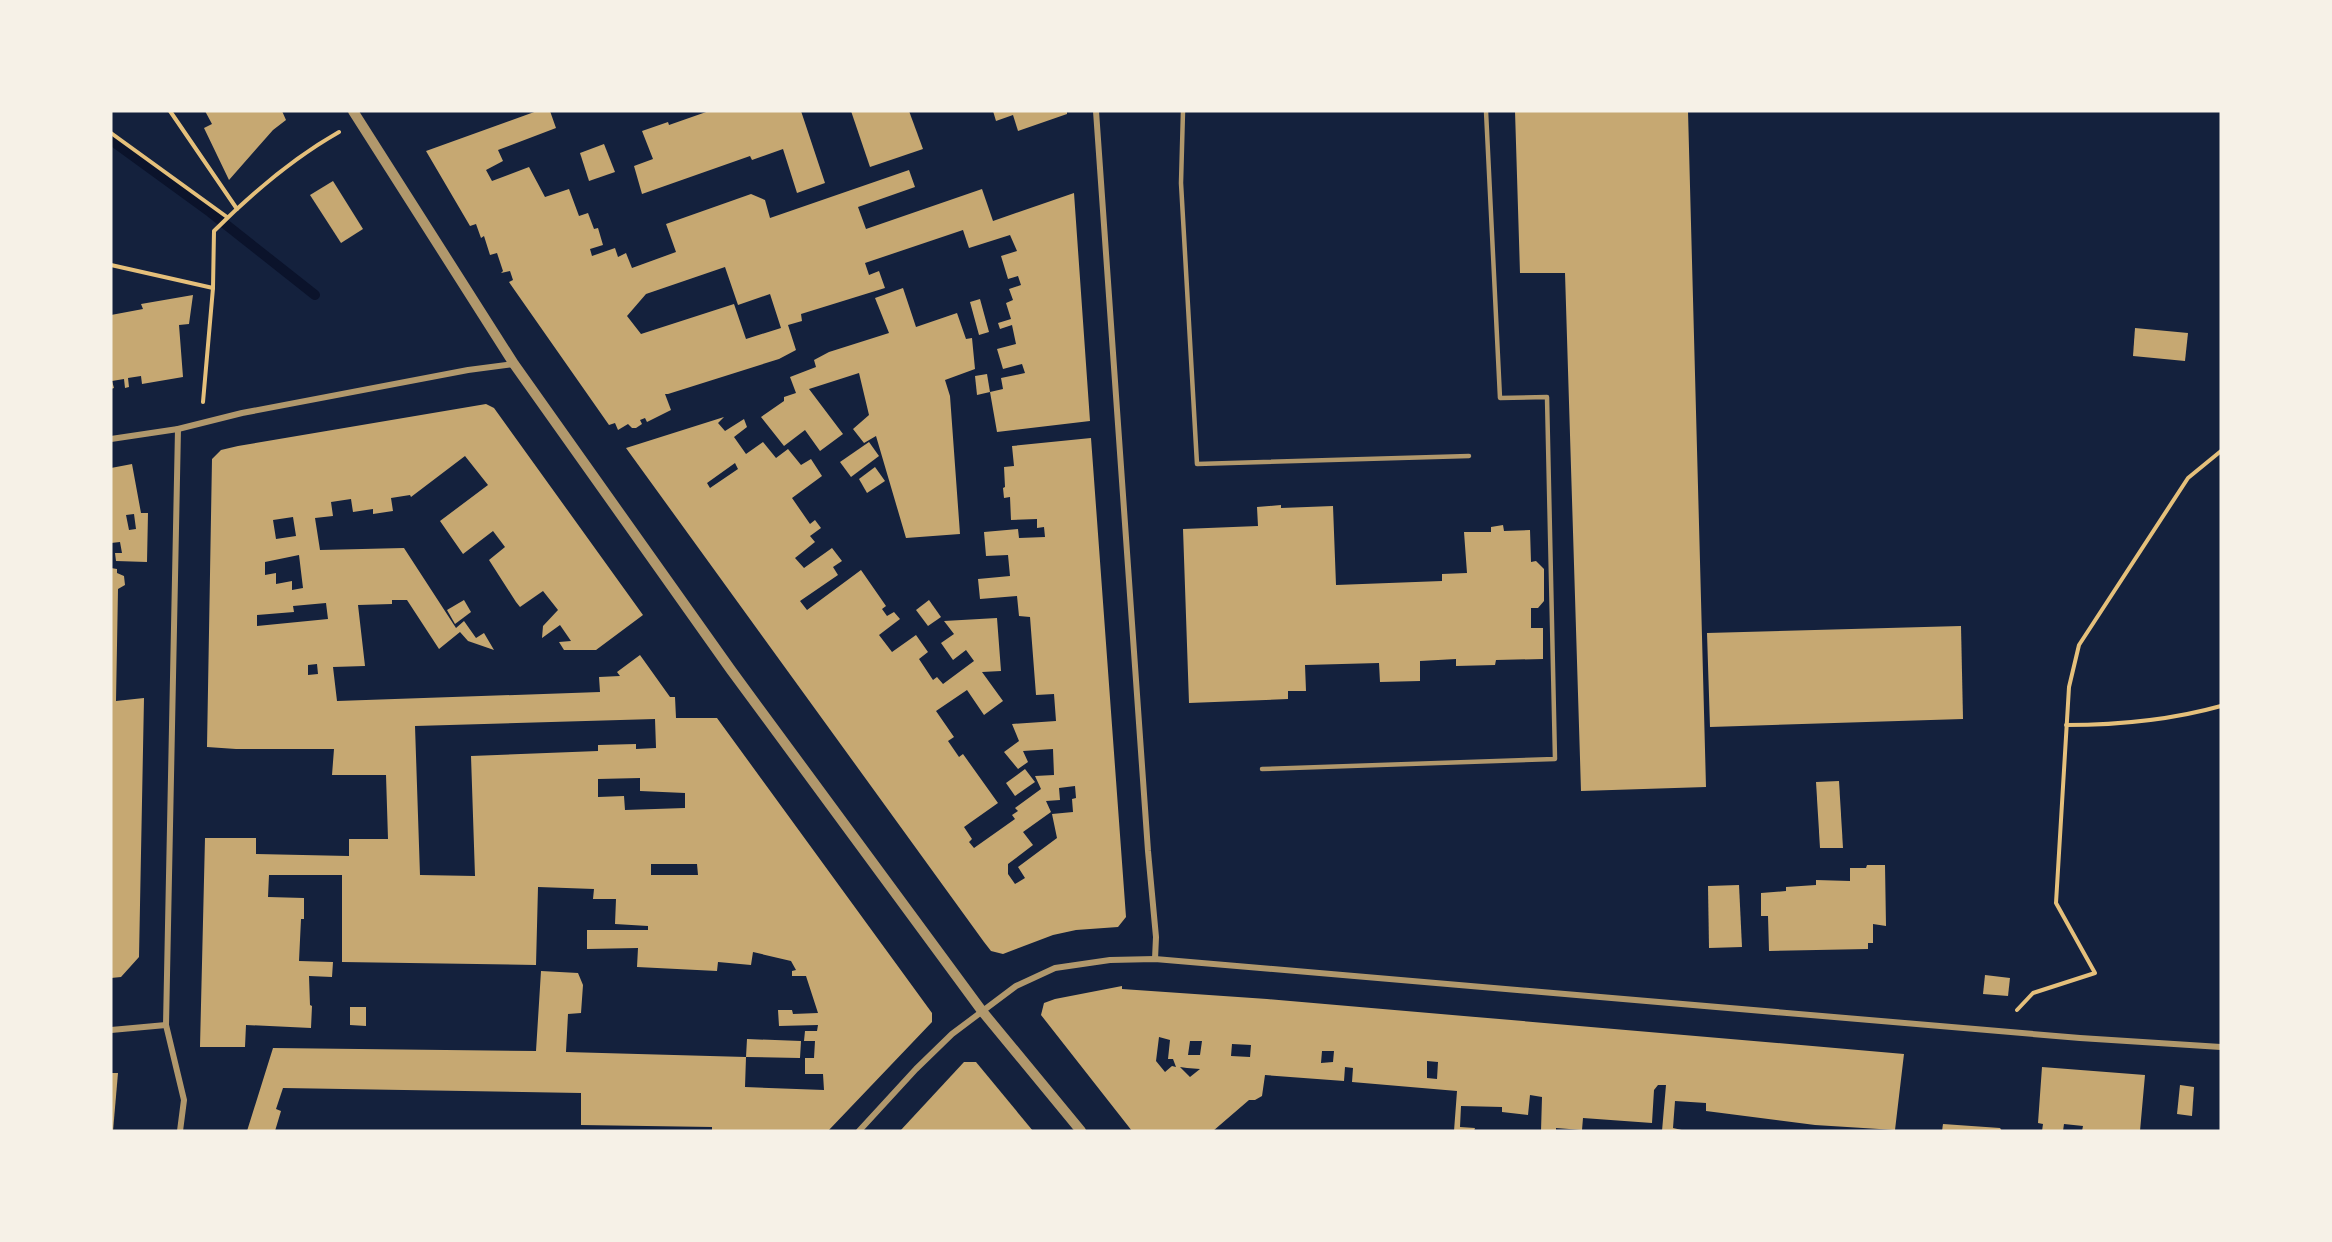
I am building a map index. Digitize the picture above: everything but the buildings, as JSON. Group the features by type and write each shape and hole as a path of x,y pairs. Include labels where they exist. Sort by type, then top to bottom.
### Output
{"street":[{"path":"1096,111 1156,937 1155,959"},
{"path":"356,116 514,364 731,670 982,1011 1081,1131"},
{"path":"111,439 178,429 242,413 514,364"},
{"path":"178,429 166,1025 184,1100 180,1131"},
{"path":"859,1131 952,1034 1016,986 1055,968 1110,960 1155,959 2080,1038 2221,1047"},
{"path":"111,1030 166,1025"}],"lane":[{"path":"1183,111 1181,183 1197,464 1469,456"},
{"path":"1262,769 1555,759 1547,397 1500,398 1486,111"}],"path":[{"path":"170,111 237,208"},
{"path":"201,424 213,288 214,231 237,208 356,116"},
{"path":"111,133 227,217"},
{"path":"111,265 213,288"},
{"path":"1998,1030 2033,993 2095,974 2056,903 2068,687 2079,645 2188,478 2221,451"},
{"path":"2066,725 2118,725 2204,711 2221,706"}],"waterway":[{"path":"111,140 210,212 315,295"}]}
